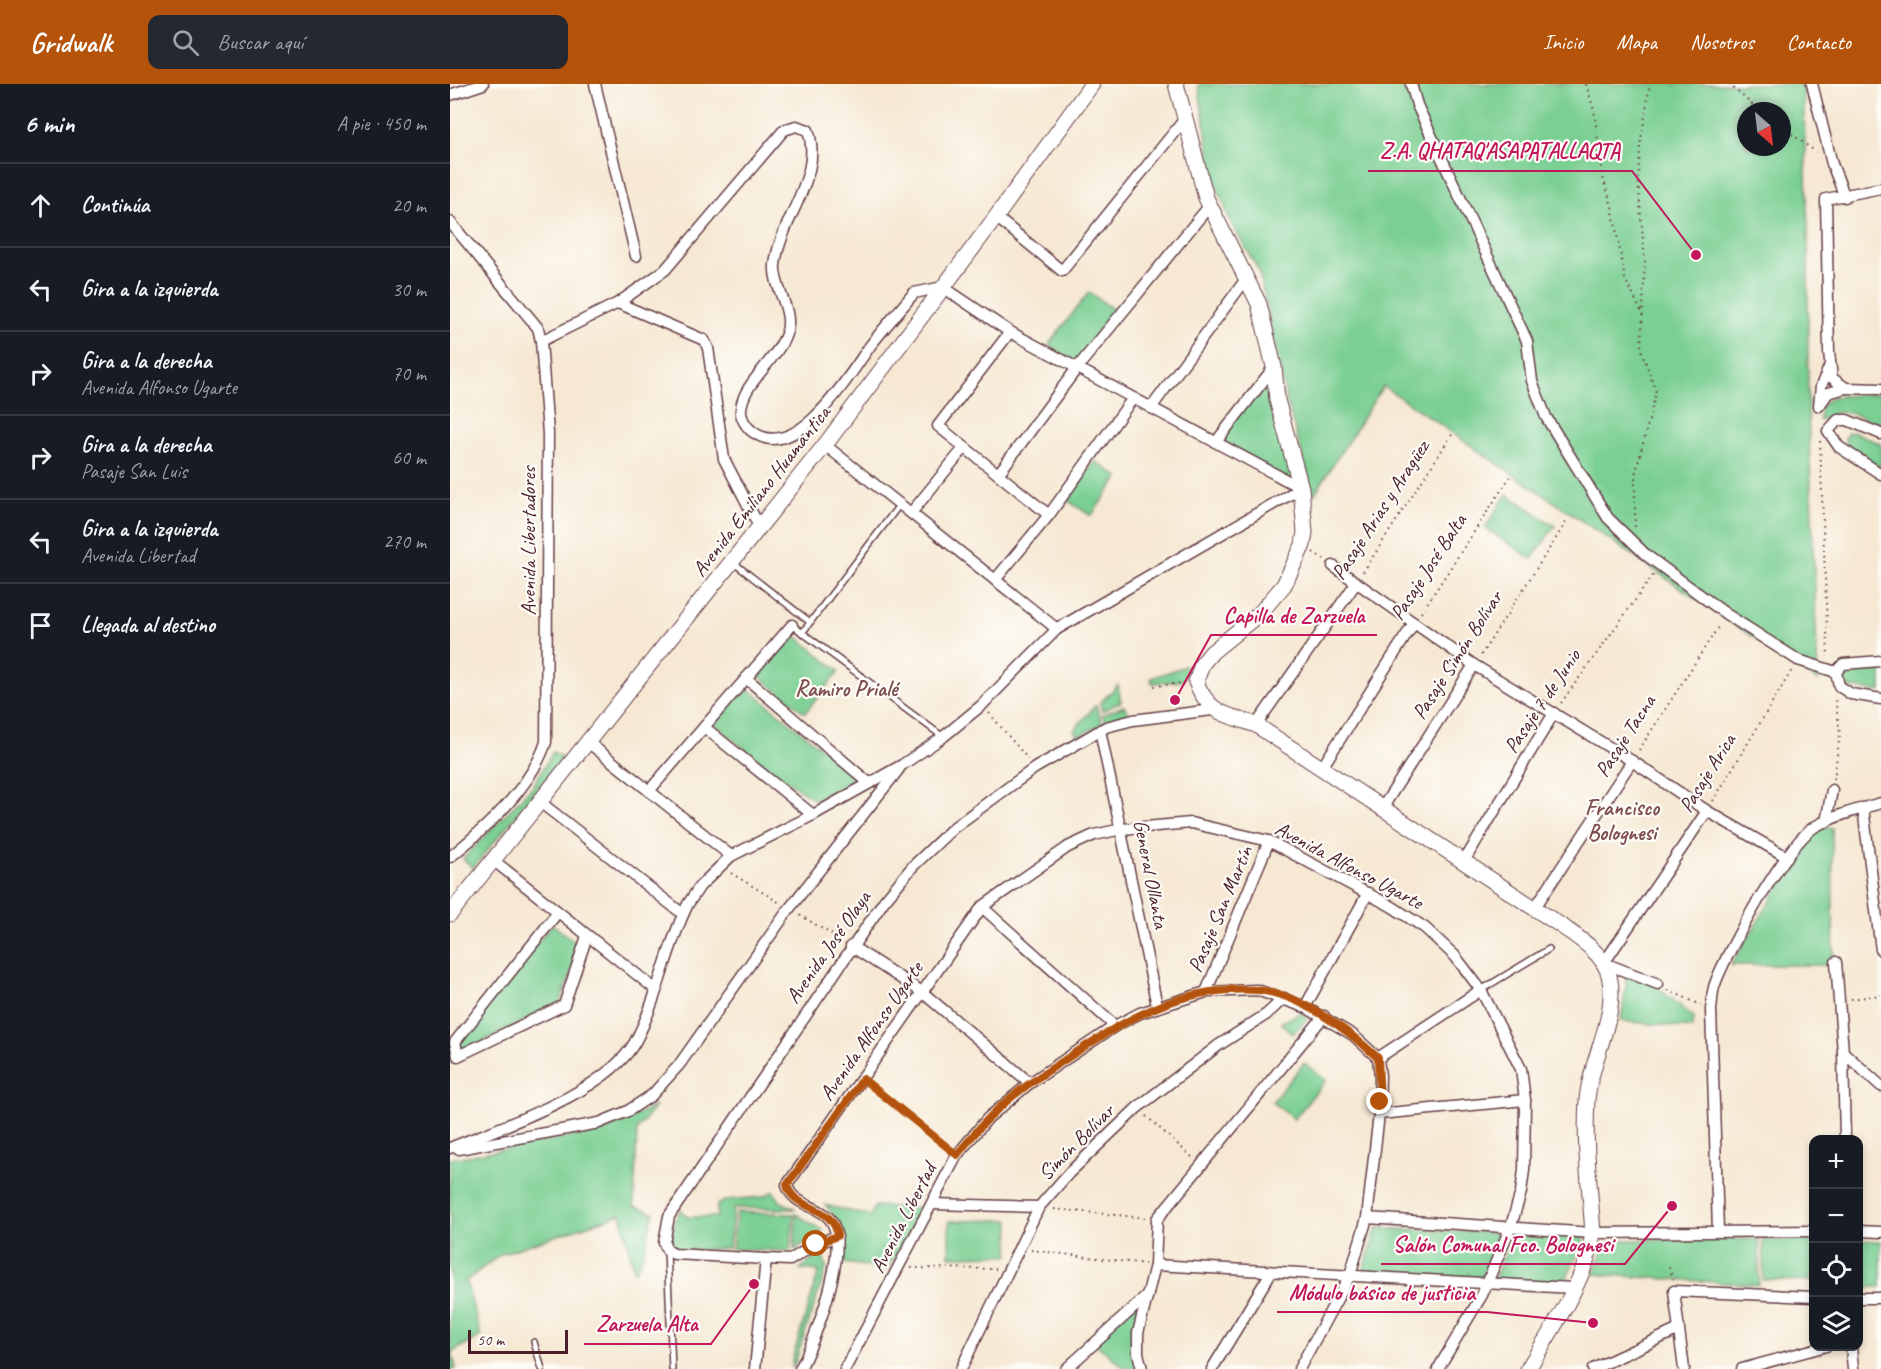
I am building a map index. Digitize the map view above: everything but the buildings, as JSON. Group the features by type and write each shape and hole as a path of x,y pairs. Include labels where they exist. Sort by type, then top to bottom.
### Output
{"street":[{"path":"450,95 483,84"},
{"path":"595,84 636,256"},
{"name":"Avenida Emiliano Huamantica","path":"450,914 825,445 996,217 1092,84"},
{"path":"1176,84 1184,120 1210,205 1258,304 1274,367 1277,400 1301,488 1304,524 1303,545 1291,574 1271,601 1212,652 1203,664 1196,682 1203,699 1212,710 1256,725 1381,810 1583,941 1604,963 1658,984"},
{"path":"1411,84 1422,116 1527,341 1532,381 1546,417 1608,518 1646,555 1726,614 1798,660 1832,671 1839,686 1851,694 1881,699"},
{"path":"1812,84 1832,164 1845,197"},
{"path":"996,217 1062,271 1184,120"},
{"path":"542,341 618,303 665,270 784,130 796,126 808,130 812,142 812,163 780,242 775,266 789,322 781,345 744,398 740,410 748,428 768,438 781,437 806,426 825,408 914,293 943,287 1010,332 1301,488"},
{"path":"1846,388 1832,378 1830,365 1826,200 1881,188"},
{"path":"999,473 1077,368 1210,205"},
{"name":"Avenida Libertadores","path":"450,222 531,318 542,341 548,434 546,742 533,771 498,812 450,857"},
{"path":"1151,408 1246,279"},
{"path":"618,303 704,340 708,348 724,459 760,528"},
{"path":"1010,332 938,426 1049,515"},
{"path":"1830,365 1821,386 1819,406 1828,393 1846,388 1881,389"},
{"path":"1216,442 1274,367"},
{"path":"994,580 1049,515 1133,398"},
{"path":"1881,434 1847,420 1838,420 1828,431 1839,447 1881,474"},
{"path":"825,445 1056,629"},
{"path":"911,513 964,448"},
{"path":"450,1150 540,1111 609,1073 634,1043 683,914 700,886 734,861 902,765 943,737 982,705 1056,629 1301,488"},
{"path":"1334,566 1474,665 1632,761 1707,811 1787,857"},
{"name":"Pasaje Arias y Aragüez","path":"1256,725 1356,583"},
{"name":"Pasaje José Balta","path":"1322,769 1414,623"},
{"path":"649,791 792,625"},
{"path":"1832,671 1843,664 1881,661"},
{"name":"Pasaje Simón Bolívar","path":"1381,810 1474,665"},
{"path":"746,678 869,783"},
{"name":"Avenida José Olaya","path":"667,1251 664,1243 669,1216 851,946 913,866 953,828 1035,768 1100,730 1121,722 1212,710"},
{"name":"Pasaje 7 de Junio","path":"1463,863 1554,713"},
{"path":"704,727 813,815"},
{"name":"General Ollanta","path":"1100,730 1157,1006"},
{"path":"589,742 734,861"},
{"name":"Pasaje Tacna","path":"1534,909 1632,761"},
{"path":"450,1150 599,1123 628,1111 652,1095 679,1065 789,909 902,765"},
{"path":"1826,822 1832,790"},
{"path":"540,802 683,914"},
{"path":"1718,1231 1711,1010 1713,990 1750,916 1787,857 1805,834 1826,822 1881,803"},
{"path":"1863,808 1881,950"},
{"name":"Pasaje Arica","path":"1604,963 1707,811"},
{"name":"Avenida Alfonso Ugarte","path":"837,1236 831,1220 792,1196 787,1185 982,907 1068,847 1094,835 1122,829 1191,823 1269,841 1368,894 1425,928 1455,956 1481,990 1507,1036 1521,1069 1525,1100 1524,1170 1511,1227 1487,1284 1438,1369"},
{"name":"Pasaje San Martín","path":"1206,992 1269,841"},
{"path":"493,860 656,989"},
{"path":"1305,1007 1368,894"},
{"path":"982,907 1115,1026"},
{"path":"558,912 455,1042 454,1058 564,1005 569,999 587,936"},
{"path":"851,946 922,992 1030,1083"},
{"path":"1836,962 1843,1052 1845,1135"},
{"path":"1528,1369 1562,1311 1591,1247 1593,1233 1587,1145 1587,1101 1589,1079 1610,1006 1612,990 1604,963"},
{"name":"Avenida Libertad","path":"845,1369 900,1268 957,1155 988,1118 1030,1083 1115,1026 1157,1006 1206,992 1257,990 1284,998 1324,1017 1353,1035 1378,1058"},
{"path":"1299,1369 1349,1278 1367,1218 1379,1114 1378,1058 1481,990"},
{"name":"Simón Bolívar","path":"961,1369 1039,1207 1069,1173 1137,1108 1219,1045 1267,1014 1284,998"},
{"path":"1143,1369 1138,1353 1138,1333 1155,1265 1157,1219 1324,1017"},
{"path":"1843,1052 1881,1086"},
{"path":"1379,1114 1525,1100"},
{"path":"932,1204 1039,1207"},
{"path":"1367,1218 1593,1233 1809,1231"},
{"path":"1863,1231 1881,1232"},
{"path":"667,1251 674,1254 790,1260 816,1244 837,1236 835,1271 800,1369"},
{"path":"755,1369 766,1259"},
{"path":"1155,1265 1270,1274 1573,1288"},
{"path":"1212,1369 1270,1274"},
{"path":"1684,1369 1677,1330 1674,1291 1809,1297"},
{"path":"1066,1369 1148,1295"},
{"path":"1863,1298 1881,1298"},
{"path":"1593,1369 1677,1330"},
{"path":"1742,1369 1811,1351"},
{"path":"1851,1351 1852,1369"}],"lane":[{"path":"802,633 900,504"},
{"path":"733,562 810,622"},
{"path":"792,625 943,737"},
{"path":"1481,990 1549,949"},
{"path":"667,1251 672,1369"},
{"path":"534,1342 542,1369"}],"path":[{"path":"1586,84 1594,110 1604,178 1612,207 1625,279 1642,314"},
{"path":"1636,533 1633,510 1635,475 1656,392 1641,349 1645,262 1638,181 1640,146 1650,84"},
{"path":"1729,84 1749,102"},
{"path":"1791,134 1832,164"},
{"path":"1820,432 1832,671"},
{"name":"Pasaje Arias y Aragüez","path":"1356,583 1453,433"},
{"name":"Pasaje José Balta","path":"1414,623 1510,477"},
{"name":"Pasaje Simón Bolívar","path":"1474,665 1567,521"},
{"path":"1303,545 1334,566"},
{"name":"Pasaje 7 de Junio","path":"1554,713 1661,564"},
{"name":"Pasaje Tacna","path":"1632,761 1726,614"},
{"name":"Pasaje Arica","path":"1707,811 1798,660"},
{"path":"1154,686 1196,682"},
{"path":"1832,790 1840,733 1835,697"},
{"path":"982,705 1035,768"},
{"path":"729,872 734,861"},
{"path":"1658,984 1711,1010"},
{"path":"1838,1000 1881,995"},
{"path":"863,1079 957,1155"},
{"path":"1137,1108 1201,1164"},
{"path":"1039,1207 1157,1219"},
{"path":"1019,1249 1155,1265"},
{"path":"900,1268 1011,1269"}],"green space":[{"path":"1198,84 1803,84 1808,229 1808,405 1818,681 1383,386 1314,495 1287,403 1259,271 1232,225 1213,177"},
{"path":"1089,292 1118,313 1077,368 1049,344"},
{"path":"1274,367 1301,488 1216,442"},
{"path":"1881,393 1881,426 1859,416 1842,412 1819,420 1821,406 1832,397"},
{"path":"1854,432 1881,444 1881,468 1846,445 1845,437 1848,433"},
{"path":"1095,461 1119,477 1091,516 1067,500"},
{"path":"1507,494 1555,526 1532,559 1485,528"},
{"path":"790,631 839,671 805,713 756,674"},
{"path":"1188,665 1183,681 1152,683 1151,678"},
{"path":"1881,669 1881,692 1845,687 1839,674 1846,670"},
{"path":"1118,685 1121,702 1102,711 1100,703"},
{"path":"744,690 751,691 858,778 815,800 760,762 715,724"},
{"path":"1096,705 1102,724 1078,736 1074,730"},
{"path":"1124,706 1129,714 1106,722 1102,715"},
{"path":"553,752 563,758 473,868 463,859 532,787"},
{"path":"1825,827 1832,828 1834,965 1731,965 1813,833"},
{"path":"552,924 582,947 559,1004 463,1051 457,1041"},
{"path":"1625,970 1644,977 1694,1017 1693,1028 1621,1021 1626,985"},
{"path":"1302,1012 1308,1018 1293,1034 1281,1023"},
{"path":"1304,1063 1326,1080 1294,1119 1272,1102"},
{"path":"655,1106 637,1130 634,1206 654,1213 638,1266 634,1271 621,1214 501,1254 466,1281 481,1336 452,1352 456,1369 450,1369 450,1159 606,1130"},
{"path":"773,1191 781,1202 796,1209 734,1208 729,1248 679,1251 672,1245 673,1227 681,1209 687,1217 717,1217 717,1205 724,1201 760,1197"},
{"path":"825,1205 870,1216 875,1206 923,1208 888,1269 843,1263 842,1232 836,1218"},
{"path":"737,1212 794,1214 790,1251 732,1249"},
{"path":"796,1214 823,1231 794,1250"},
{"path":"1010,1220 1009,1255 949,1256 949,1221"},
{"path":"1377,1228 1502,1233 1483,1280 1362,1275"},
{"path":"1515,1231 1585,1238 1564,1284 1493,1281"},
{"path":"1759,1239 1759,1285 1593,1274 1604,1247 1613,1240"},
{"path":"1763,1240 1809,1240 1809,1281 1763,1280"},
{"path":"1863,1240 1881,1241 1881,1287 1863,1287"},
{"path":"818,1256 824,1259 827,1267 793,1369 792,1360 819,1271 800,1269"},
{"path":"1141,1292 1135,1354 1138,1369 1126,1369 1090,1339"}],"place":[{"name":"Z.A. QHATAQ'ASAPATALLAQTA","path":"1696,255"},
{"name":"Capilla de Zarzuela","path":"1175,700"},
{"name":"Salón Comunal Fco. Bolognesi","path":"1672,1206"},
{"name":"Zarzuela Alta","path":"754,1284"},
{"name":"Módulo básico de justicia","path":"1593,1323"}],"district":[{"name":"Ramiro Prialé","path":"846,688"},
{"name":"Francisco Bolognesi","path":"1622,820"}],"route":[{"path":"816,1244 837,1236 836,1227 826,1215 792,1196 787,1185 791,1176 863,1079 957,1155 988,1118 1030,1083 1115,1026 1157,1006 1206,992 1257,990 1305,1007 1353,1035 1378,1058 1380,1102"}]}
